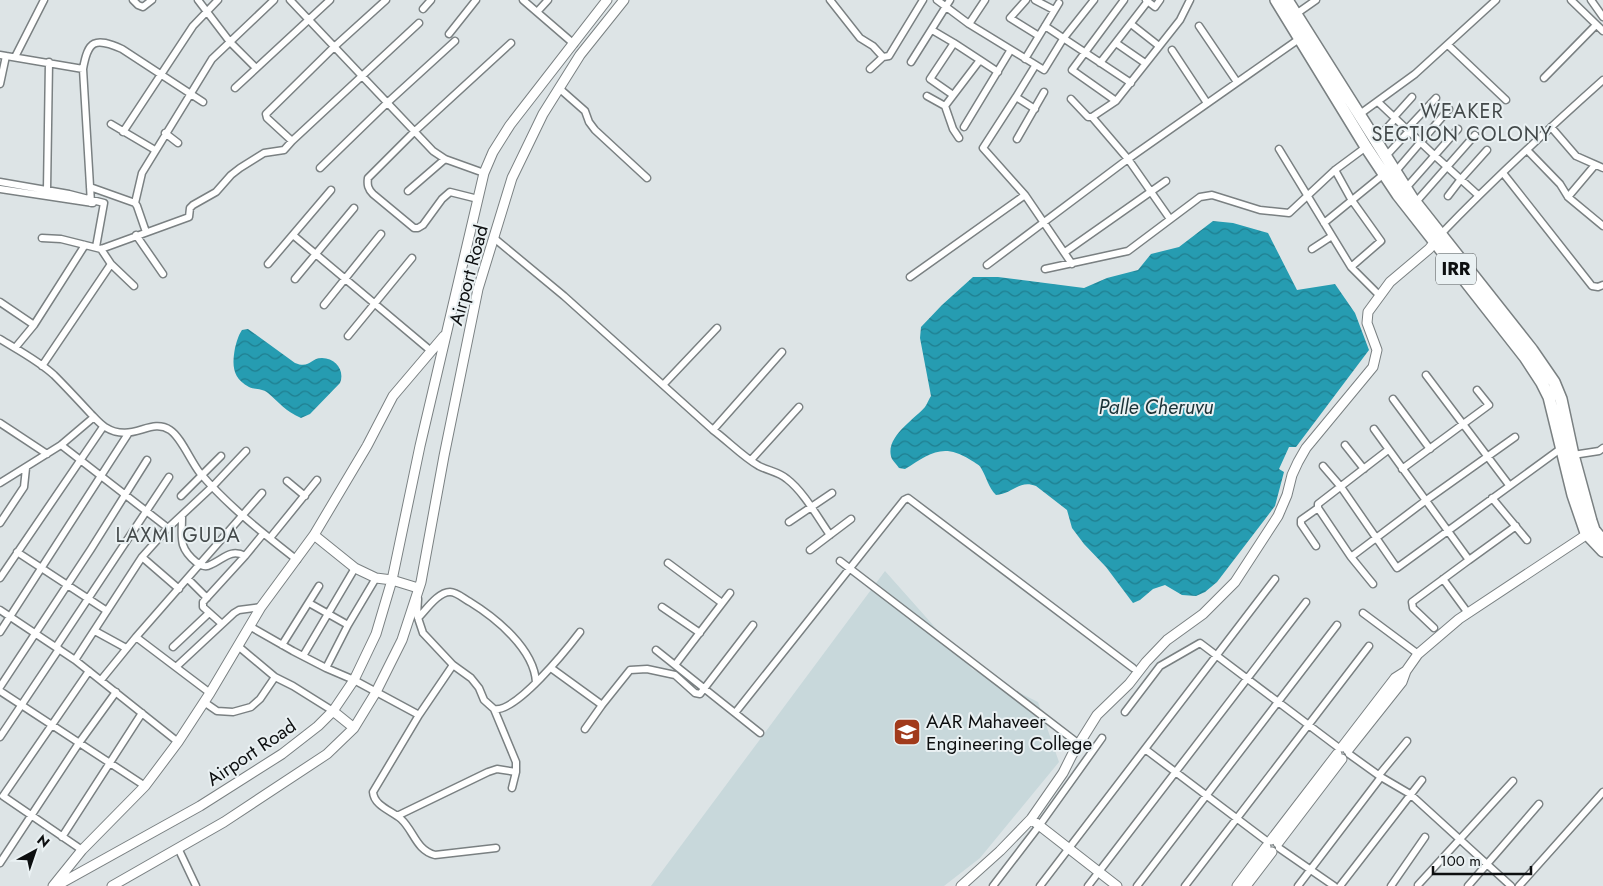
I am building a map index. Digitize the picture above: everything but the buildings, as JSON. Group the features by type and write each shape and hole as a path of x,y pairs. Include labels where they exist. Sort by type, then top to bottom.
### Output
{"highway":[{"name":"IRR","path":"1276,0 1366,147 1398,195 1532,350 1554,382 1562,400 1590,531 1603,541"},
{"name":"IRR","path":"1287,0 1438,239 1542,383 1549,397 1573,495 1590,531 1603,551"}],"street":[{"path":"15,58 44,0"},
{"path":"133,0 143,7 152,0"},
{"path":"198,0 230,42 256,68"},
{"path":"123,132 160,73 193,26 218,0"},
{"path":"146,232 135,203 142,173 212,59 274,0"},
{"path":"290,0 433,151 445,159 484,173"},
{"path":"235,88 330,0"},
{"path":"292,141 267,118 266,114 334,47 386,0"},
{"path":"423,9 431,0"},
{"path":"448,34 476,0"},
{"path":"523,0 574,44"},
{"path":"537,12 548,0"},
{"name":"Airport Road","path":"55,886 200,806 274,759 318,726 333,711 354,680 376,634 392,580 445,335 484,173 493,152 510,125 606,0"},
{"name":"Airport Road","path":"112,886 224,822 327,754 354,728 376,692 402,640 418,588 478,288 512,178 543,114 580,54 624,0"},
{"path":"870,69 882,57 888,56 923,0"},
{"path":"938,0 969,24 1042,70 1045,69 1063,39 1094,0"},
{"path":"911,62 950,0"},
{"path":"969,24 985,0"},
{"path":"1026,0 1010,18 1039,36"},
{"path":"1035,0 1054,10"},
{"path":"1116,101 1072,70 1124,0"},
{"path":"1100,63 1147,1 1155,7 1160,0"},
{"path":"1092,117 1116,101 1180,20 1190,0"},
{"path":"1296,14 1316,0"},
{"path":"1360,114 1415,74 1496,0"},
{"path":"1571,0 1603,31"},
{"path":"1591,0 1603,17"},
{"path":"833,1 860,38 873,46 882,57"},
{"path":"1025,59 1059,3"},
{"path":"98,248 189,217 190,208 193,205 216,192 234,172 264,153 284,150 419,23"},
{"path":"1130,24 1159,46"},
{"path":"1544,78 1596,25"},
{"path":"1045,26 1131,83"},
{"path":"1199,26 1236,82"},
{"path":"932,30 998,72"},
{"path":"986,264 1128,158 1299,39"},
{"path":"320,168 455,41"},
{"path":"91,201 82,69 88,48 93,44 101,43 122,49 203,102"},
{"path":"478,199 450,192 442,199 423,225 414,228 369,189 368,178 415,131 511,43"},
{"path":"953,95 930,79 954,43"},
{"path":"1116,43 1145,63"},
{"path":"1448,45 1506,100"},
{"path":"1172,50 1207,103"},
{"path":"964,128 1010,51"},
{"path":"0,84 3,56 49,62 82,69"},
{"path":"945,106 980,60"},
{"path":"47,190 49,62"},
{"path":"1035,66 983,148 1025,195 1045,221 1072,264"},
{"path":"961,886 1000,851 1030,819 1063,773 1097,715 1129,684 1160,648 1203,614 1235,582 1278,516 1287,495 1292,475 1302,455 1373,367 1377,350 1367,323 1368,312 1379,295 1390,282 1438,239 1478,195 1603,80"},
{"path":"560,89 585,111 589,122 595,130 647,178"},
{"path":"1017,139 1044,92"},
{"path":"927,96 945,106 953,129 959,138"},
{"path":"1016,97 1035,109"},
{"path":"1376,140 1412,97"},
{"path":"1071,98 1088,117 1092,117 1128,158 1170,219"},
{"path":"1386,156 1436,98"},
{"path":"1378,102 1478,195"},
{"path":"1396,171 1449,109"},
{"path":"110,124 155,150"},
{"path":"1551,127 1576,156 1603,168"},
{"path":"1406,188 1458,129"},
{"path":"165,134 178,143"},
{"path":"1416,202 1475,135"},
{"path":"1044,269 1128,250 1204,195 1212,195 1260,210 1289,212 1335,170 1366,147"},
{"path":"1279,150 1350,266 1379,295"},
{"path":"1448,196 1487,150"},
{"path":"1527,150 1560,184 1568,197 1601,221"},
{"path":"408,191 445,159"},
{"path":"1568,197 1595,165"},
{"path":"1335,170 1351,199 1381,241 1350,266"},
{"path":"1503,173 1592,286 1598,287 1603,285"},
{"path":"1324,223 1351,199 1384,174"},
{"path":"1065,252 1166,181"},
{"path":"0,182 47,190 91,201"},
{"path":"90,187 135,203"},
{"path":"0,188 104,204 98,248"},
{"path":"268,264 331,190"},
{"path":"910,277 1025,195"},
{"path":"295,279 354,208"},
{"path":"293,234 431,351"},
{"path":"324,305 382,234"},
{"path":"136,235 163,274"},
{"path":"1312,249 1332,236"},
{"path":"42,238 61,239 98,248 111,264 134,286"},
{"path":"494,238 564,296 713,430 760,466 770,469 787,479 830,535"},
{"path":"15,348 34,325 85,244"},
{"path":"348,336 412,258"},
{"path":"42,366 111,264"},
{"path":"0,302 34,325"},
{"path":"663,385 717,328"},
{"name":"Airport Road","path":"55,886 82,850 145,786 178,742 251,627 261,608 314,535 367,446 393,396 445,335"},
{"path":"0,340 53,374 103,426 128,434 155,426 162,426 170,430 178,438 201,474 242,517 297,560"},
{"path":"713,430 782,352"},
{"path":"1426,376 1509,485"},
{"path":"1402,469 1489,405 1476,390"},
{"path":"1393,399 1430,449"},
{"path":"751,460 799,406"},
{"path":"0,483 61,445 94,417"},
{"path":"0,423 47,454"},
{"path":"0,578 103,426"},
{"path":"1374,429 1469,560"},
{"path":"0,632 128,434"},
{"path":"1352,557 1425,501 1514,437"},
{"path":"61,445 168,528"},
{"path":"1345,445 1364,469"},
{"path":"1323,466 1341,487 1396,568 1562,446 1573,455 1599,451 1603,448"},
{"path":"1316,546 1301,524 1301,520 1318,508 1318,504 1388,450"},
{"path":"75,660 142,557 168,528 213,486 246,451"},
{"path":"181,496 221,456"},
{"path":"145,786 0,689 147,460"},
{"path":"0,523 24,486 26,468"},
{"path":"0,474 7,479"},
{"path":"0,737 169,477"},
{"path":"270,538 318,480"},
{"path":"287,481 305,496"},
{"path":"101,680 126,648 262,493"},
{"path":"789,522 832,493"},
{"path":"736,713 849,568 904,500 908,498 1133,668"},
{"path":"1492,498 1527,540"},
{"path":"1318,508 1373,584"},
{"path":"182,516 184,551 200,565 209,566 230,554 245,556"},
{"path":"810,550 851,519"},
{"path":"1434,628 1413,608 1412,602 1516,526"},
{"path":"1237,886 1272,845 1343,752 1402,682 1406,671 1418,654 1468,613 1590,531"},
{"path":"222,624 202,605 263,534"},
{"path":"314,535 355,568 376,578 392,580 418,588 418,618 423,633 453,665 471,678 479,688 484,700 494,709 516,762 516,772 512,788"},
{"path":"17,552 107,611"},
{"path":"142,557 179,589"},
{"path":"840,561 1049,723 1079,744"},
{"path":"668,563 722,603"},
{"path":"303,656 355,568"},
{"path":"326,668 348,625 376,578"},
{"path":"188,579 208,598"},
{"path":"1040,886 1275,579"},
{"path":"1443,579 1468,613"},
{"path":"282,645 319,586"},
{"path":"418,618 441,594 449,592 457,594 493,616 508,630 526,654 536,676 536,682"},
{"path":"676,665 730,593"},
{"path":"1088,886 1306,602"},
{"path":"308,603 348,625"},
{"path":"662,607 700,633"},
{"path":"176,667 239,610 261,608"},
{"path":"0,610 75,660 178,742"},
{"path":"173,647 209,613"},
{"path":"1363,613 1418,654"},
{"path":"586,729 625,674 630,670 637,668 660,670 675,675 697,694 700,694 753,625"},
{"path":"1137,886 1337,625"},
{"path":"251,627 303,656 354,680 419,715"},
{"path":"95,631 126,648"},
{"path":"494,709 501,709 519,698 551,668 580,632"},
{"path":"136,637 210,693"},
{"path":"1124,712 1160,666 1200,644 1216,654 1343,752 1410,794 1511,886"},
{"path":"238,646 275,677 333,711 354,728"},
{"path":"1185,886 1369,646"},
{"path":"656,650 760,733"},
{"path":"453,665 419,715 373,792 373,796 402,820 423,850 429,853 435,855 496,848"},
{"path":"551,668 602,705"},
{"path":"82,850 32,815 1,798 89,671"},
{"path":"204,702 217,710 233,712 251,707 260,699 275,677"},
{"path":"0,863 116,692"},
{"path":"62,837 142,714"},
{"path":"993,886 1102,738"},
{"path":"1298,886 1407,741"},
{"path":"1145,748 1272,845 1334,886"},
{"path":"397,816 488,772 497,769 516,772"},
{"path":"1340,886 1422,780"},
{"path":"1418,885 1513,781"},
{"path":"1519,886 1603,792"},
{"path":"1468,886 1539,804"},
{"path":"1030,819 1117,886"},
{"path":"1391,886 1426,837"},
{"path":"1246,886 1272,845"},
{"path":"178,848 196,886"}],"shaded area":[{"name":"AAR Mahaveer Engineering College","path":"885,571 972,669 1038,702 1059,762 980,858 944,886 651,886"}],"water":[{"name":"Palle Cheruvu","path":"1213,221 1233,223 1268,233 1297,290 1335,284 1355,313 1369,350 1296,447 1289,447 1279,469 1284,472 1275,506 1217,582 1205,592 1196,596 1182,595 1165,585 1153,589 1140,600 1133,603 1106,567 1072,528 1067,510 1036,486 1025,484 996,495 979,465 951,451 936,452 928,455 905,469 899,468 892,459 890,451 896,436 925,407 931,396 920,338 921,327 973,277 998,277 1084,288 1107,278 1138,270 1151,254 1179,247"},
{"path":"248,329 300,365 307,364 318,358 331,360 340,370 340,383 310,414 301,418 295,415 266,391 249,387 239,380 236,375 234,371 235,348 242,330"}],"place":[{"name":"AAR Mahaveer Engineering College","path":"907,732"}],"district":[{"name":"WEAKER SECTION COLONY","path":"1462,122"},
{"name":"LAXMI GUDA","path":"178,535"}]}
